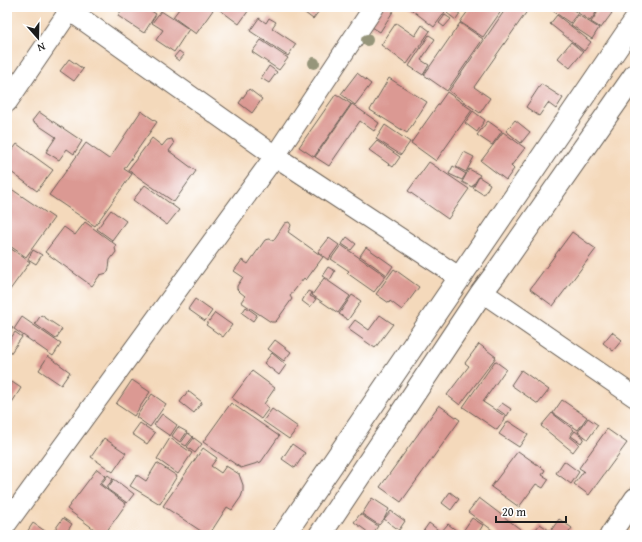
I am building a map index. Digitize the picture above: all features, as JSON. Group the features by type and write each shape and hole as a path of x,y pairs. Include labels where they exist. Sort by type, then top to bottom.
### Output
{"street":[{"path":"7,523 275,156 374,7"},
{"path":"7,102 69,8 275,156 459,277"},
{"path":"284,535 635,21"},
{"path":"320,535 482,292 635,75"},
{"path":"482,292 635,398"},
{"path":"610,535 635,498"}],"building":[{"path":"123,7 145,7 156,14 144,33 118,16"},
{"path":"176,7 209,7 213,10 196,34 173,17 179,9"},
{"path":"216,7 251,7 239,24"},
{"path":"297,7 322,7 313,19"},
{"path":"377,7 389,7 394,10 380,32 367,24"},
{"path":"408,7 437,7 445,12 434,27"},
{"path":"471,7 504,7 483,37 460,22"},
{"path":"507,7 530,7 474,87 490,98 480,113 449,91"},
{"path":"556,7 568,7 578,13 570,23 553,11"},
{"path":"582,7 587,7 596,13 590,21 578,13"},
{"path":"601,7 612,13 601,28 591,22"},
{"path":"451,8 460,14 456,20 447,13"},
{"path":"161,11 189,29 174,52 156,40 163,30 152,23"},
{"path":"445,15 451,19 444,27 439,23"},
{"path":"557,15 591,42 584,51 550,24"},
{"path":"578,15 599,28 592,39 571,25"},
{"path":"259,18 266,23 269,18 276,22 272,28 296,44 288,56 250,31"},
{"path":"396,23 415,36 422,25 430,31 407,64 381,45"},
{"path":"460,23 483,39 447,91 424,75"},
{"path":"429,35 435,39 421,60 429,65 423,75 409,66"},
{"path":"261,40 288,58 279,70 252,52"},
{"path":"571,42 583,52 570,68 558,58"},
{"path":"179,51 184,55 179,61 174,57"},
{"path":"69,59 83,69 74,81 60,71"},
{"path":"269,66 277,72 269,83 261,78"},
{"path":"357,73 371,84 355,105 341,94"},
{"path":"389,78 427,102 407,133 370,110"},
{"path":"541,84 563,98 556,109 548,103 539,116 526,107"},
{"path":"249,89 262,99 252,113 239,103"},
{"path":"447,92 472,110 436,161 411,143"},
{"path":"336,94 351,104 314,157 299,147"},
{"path":"352,104 379,123 374,131 360,121 329,166 315,157"},
{"path":"141,111 157,122 124,169 132,174 95,226 49,195 86,143 109,159"},
{"path":"473,111 485,120 477,132 465,123"},
{"path":"39,112 82,141 74,154 67,149 59,160 46,152 56,137 32,121"},
{"path":"515,120 530,132 521,143 506,131"},
{"path":"488,121 502,131 492,145 477,135"},
{"path":"385,125 410,142 401,155 376,139"},
{"path":"503,132 525,148 511,166 514,169 506,180 481,161"},
{"path":"152,138 162,146 167,140 172,139 174,144 169,151 196,171 174,202 128,170"},
{"path":"377,141 400,157 393,167 369,150"},
{"path":"17,144 53,170 37,191 7,169 7,157"},
{"path":"464,152 474,157 466,172 456,167"},
{"path":"429,162 469,189 448,219 408,191"},
{"path":"453,166 466,174 462,180 449,174"},
{"path":"469,169 480,175 472,187 462,182"},
{"path":"479,177 490,184 484,195 473,188"},
{"path":"145,185 179,210 167,225 133,200"},
{"path":"7,186 54,218 26,257 7,244"},
{"path":"111,210 126,221 112,240 97,229"},
{"path":"85,222 116,245 116,252 110,260 107,273 100,275 92,286 45,252 64,227 75,235"},
{"path":"289,222 291,225 288,232 323,257 306,280 304,278 290,296 292,299 277,320 275,322 271,322 241,302 245,296 237,289 237,286 243,277 234,271 242,260 248,264 265,240 270,239 273,241 285,223"},
{"path":"572,232 596,249 553,306 530,289"},
{"path":"347,237 356,244 351,250 342,244"},
{"path":"329,238 339,245 328,260 318,252"},
{"path":"341,245 386,276 374,292 347,273 349,271 331,259"},
{"path":"7,246 30,262 7,294"},
{"path":"366,247 393,266 387,275 360,256"},
{"path":"33,250 42,255 36,264 28,259"},
{"path":"328,267 335,271 330,280 322,276"},
{"path":"394,269 419,287 402,310 390,301 389,303 376,294"},
{"path":"324,278 350,296 338,313 312,295"},
{"path":"308,291 312,293 310,296 316,299 310,307 302,301"},
{"path":"352,295 361,301 348,320 339,314"},
{"path":"195,299 212,311 205,321 188,309"},
{"path":"246,307 257,315 253,321 242,313"},
{"path":"215,313 232,325 223,337 206,325"},
{"path":"41,315 62,329 56,339 35,324"},
{"path":"380,315 393,324 375,348 348,329 355,320 369,330"},
{"path":"22,317 61,344 53,356 14,329"},
{"path":"7,324 13,328 7,337"},
{"path":"15,332 22,337 7,358 7,344"},
{"path":"612,332 622,340 613,351 603,343"},
{"path":"275,340 291,352 284,361 268,349"},
{"path":"479,344 496,357 460,405 447,395 469,366 465,363"},
{"path":"272,353 286,365 279,375 264,363"},
{"path":"48,356 70,372 61,385 39,370"},
{"path":"495,361 506,369 483,402 506,417 497,430 463,407"},
{"path":"521,370 549,390 538,404 511,385"},
{"path":"252,371 275,388 264,404 269,408 261,419 232,398"},
{"path":"132,380 150,392 134,416 116,404"},
{"path":"12,382 21,388 11,404 7,402 7,390"},
{"path":"188,391 202,402 194,413 180,402"},
{"path":"152,394 166,404 150,427 136,417"},
{"path":"562,400 587,417 578,430 553,413"},
{"path":"231,403 279,436 261,462 241,468 203,442"},
{"path":"502,403 511,409 507,416 497,409"},
{"path":"439,405 460,420 401,502 380,487"},
{"path":"272,409 298,427 289,439 263,421"},
{"path":"552,413 574,430 569,436 579,444 573,452 541,426"},
{"path":"162,414 177,425 170,436 154,425"},
{"path":"588,418 598,425 588,439 578,432"},
{"path":"508,421 528,434 519,447 499,434"},
{"path":"140,423 155,433 147,444 132,434"},
{"path":"178,427 187,432 180,442 172,436"},
{"path":"607,429 627,443 589,495 574,484 584,471 579,468"},
{"path":"575,431 584,438 581,443 571,436"},
{"path":"188,433 193,437 186,446 181,443"},
{"path":"104,438 126,453 113,472 91,457"},
{"path":"170,438 192,453 178,474 157,459"},
{"path":"194,438 202,444 195,453 187,447"},
{"path":"292,444 305,453 295,468 282,459"},
{"path":"203,448 217,458 211,466 221,473 226,466 239,474 243,485 241,497 232,510 227,507 209,535 163,506"},
{"path":"518,451 545,470 542,475 549,479 543,488 536,484 519,507 491,487"},
{"path":"564,461 579,472 571,484 556,473"},
{"path":"157,463 177,476 160,504 130,486 137,475 146,481"},
{"path":"97,469 106,476 99,484 126,504 104,535 67,509"},
{"path":"108,475 113,479 106,488 101,484"},
{"path":"114,479 134,494 127,503 107,489"},
{"path":"450,492 459,499 451,510 442,503"},
{"path":"372,498 389,509 379,525 362,514"},
{"path":"479,498 528,535 499,535 468,512"},
{"path":"391,511 405,521 399,530 384,519"},
{"path":"360,514 378,526 372,535 354,522"},
{"path":"63,518 72,524 65,535 51,535"},
{"path":"472,518 483,525 477,535 469,535 463,531"},
{"path":"559,519 572,528 567,535 548,535"},
{"path":"33,523 48,533 47,535 25,535"},
{"path":"429,523 441,532 448,524 461,534 425,535 422,533"},
{"path":"540,524 549,530 546,535 532,534"}]}
